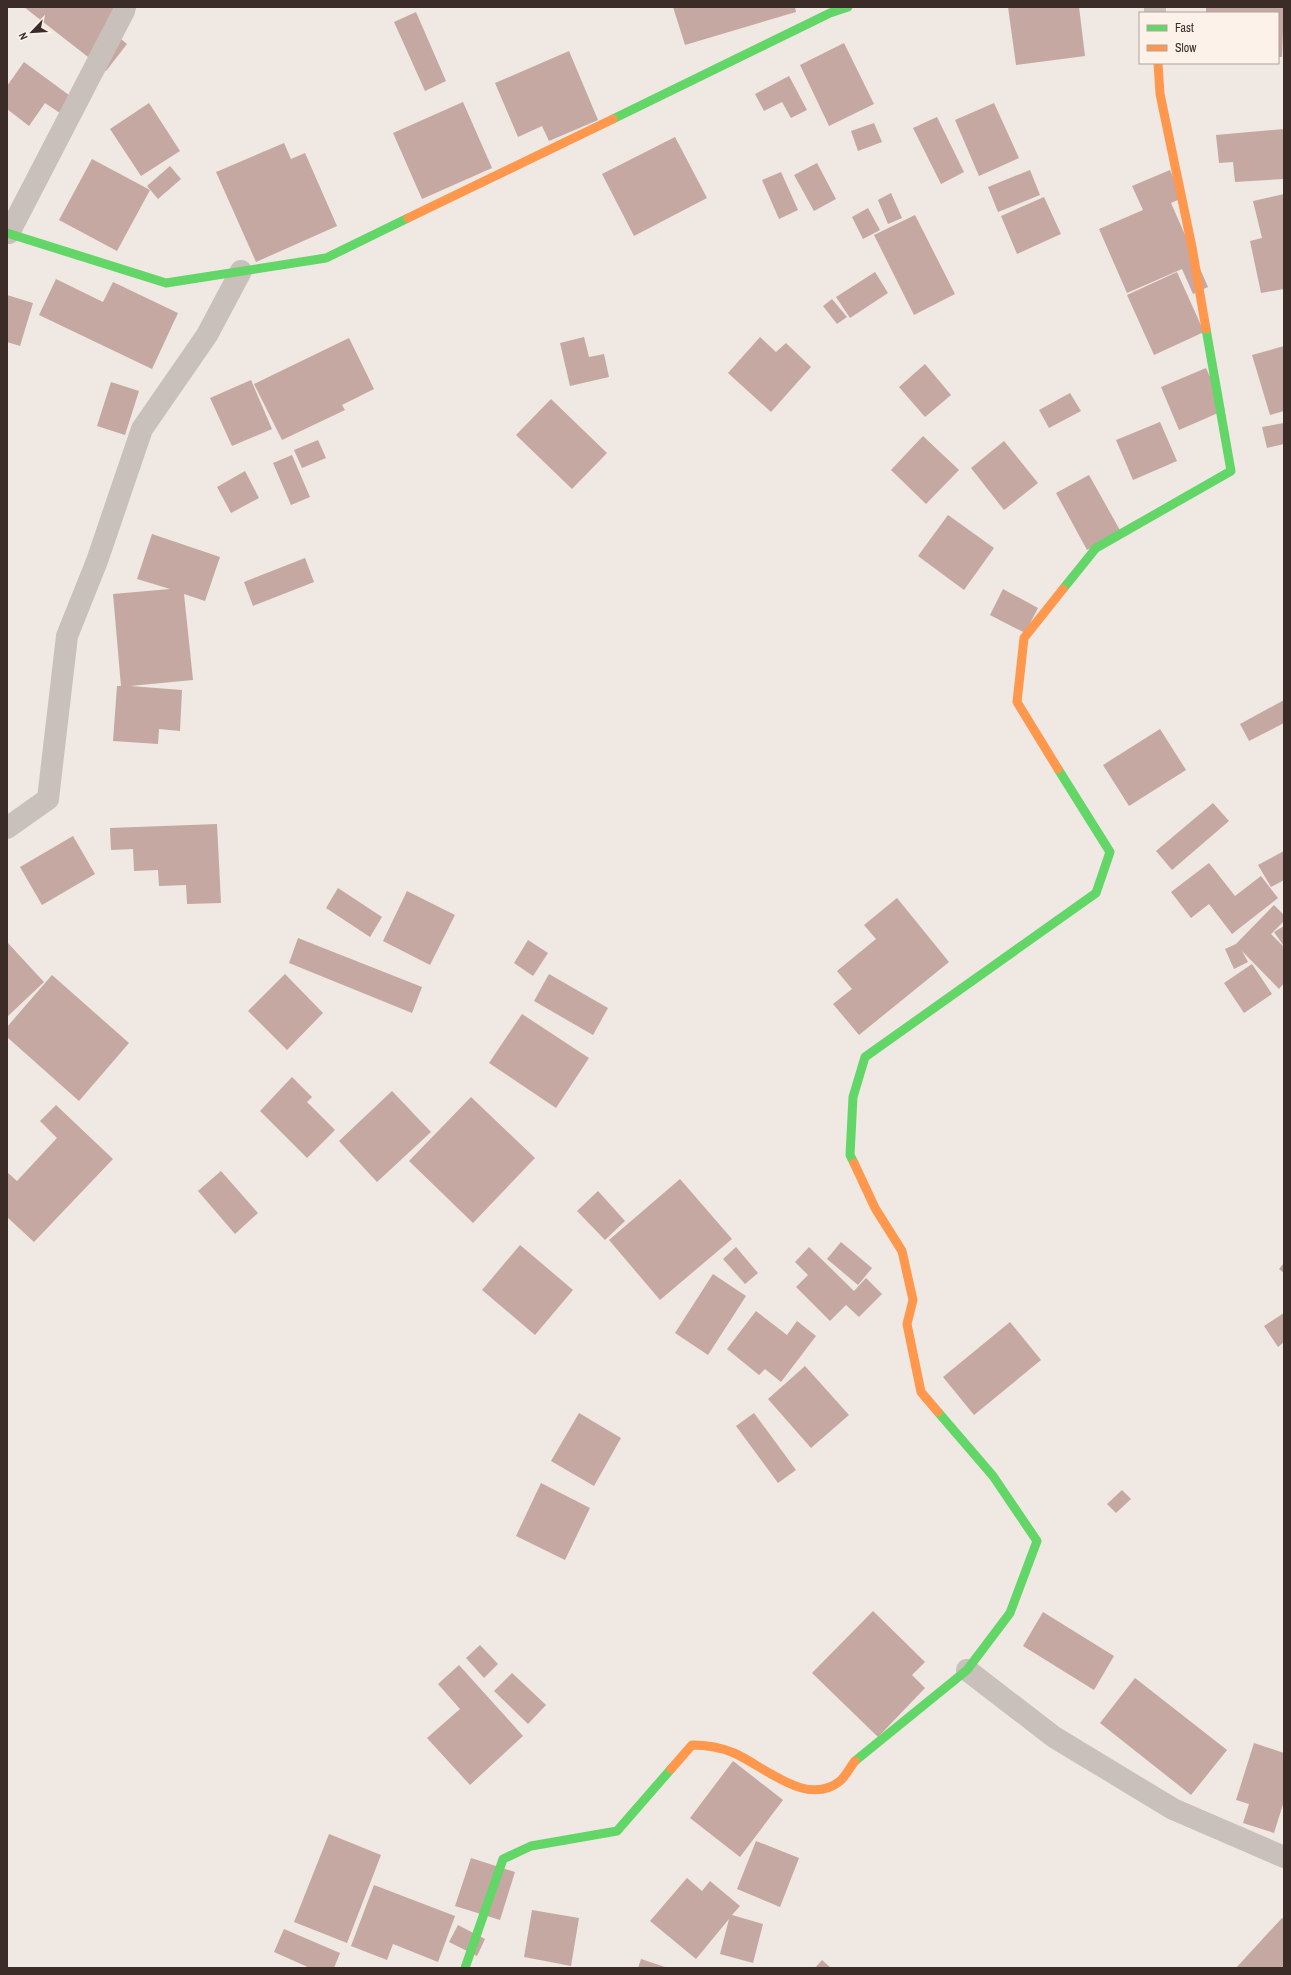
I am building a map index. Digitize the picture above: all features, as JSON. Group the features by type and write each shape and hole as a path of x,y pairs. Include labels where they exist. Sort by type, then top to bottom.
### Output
{"street":[{"path":"125,7 124,12 8,233 166,283 326,258 830,13 848,7"},
{"path":"464,1968 503,1859 531,1846 617,1831 692,1745 709,1745 734,1754 797,1788 821,1790 840,1781 856,1760 967,1670 1010,1613 1037,1542 993,1476 921,1392 908,1324 913,1300 902,1251 875,1208 850,1155 853,1097 864,1057 1096,893 1110,852 1017,702 1024,638 1096,548 1232,471 1192,247 1160,94 1158,64"},
{"path":"7,828 48,799 67,636 97,561 142,429 207,335 241,272"},
{"path":"967,1670 1054,1736 1173,1809 1284,1857"}],"building":[{"path":"24,7 122,7 116,35 127,44 106,71"},
{"path":"673,7 795,7 796,12 685,45"},
{"path":"1008,7 1079,7 1085,56 1016,65"},
{"path":"1206,7 1284,7 1282,57 1279,57 1279,12 1206,12"},
{"path":"416,12 446,81 425,91 394,22"},
{"path":"844,43 874,104 829,126 800,65"},
{"path":"569,51 598,120 549,141 542,126 518,137 495,83"},
{"path":"24,62 77,101 66,117 45,103 29,126 7,109 7,86"},
{"path":"789,76 807,110 791,118 782,102 764,111 755,94"},
{"path":"463,102 492,168 422,199 393,133"},
{"path":"149,103 180,151 141,176 110,129"},
{"path":"994,103 1019,158 979,176 955,120"},
{"path":"937,117 964,172 941,184 913,128"},
{"path":"874,123 882,142 858,151 851,131"},
{"path":"1284,129 1284,179 1235,182 1233,162 1219,163 1216,135"},
{"path":"675,137 707,198 634,236 602,174"},
{"path":"284,143 291,159 305,153 337,226 256,262 216,172"},
{"path":"92,159 150,190 117,251 59,220"},
{"path":"817,163 836,199 814,211 794,175"},
{"path":"170,166 181,179 158,199 147,186"},
{"path":"1030,170 1040,195 998,212 988,187"},
{"path":"1170,170 1182,198 1171,203 1208,287 1193,294 1182,269 1127,293 1099,229 1143,210 1132,186"},
{"path":"781,172 798,210 779,219 762,180"},
{"path":"891,193 902,218 888,224 878,200"},
{"path":"1284,194 1284,289 1261,293 1250,241 1262,238 1253,201"},
{"path":"1044,197 1061,234 1017,254 1001,216"},
{"path":"868,208 880,230 863,239 852,217"},
{"path":"915,215 955,294 914,315 874,235"},
{"path":"875,272 888,293 850,318 836,297"},
{"path":"1177,272 1204,332 1154,355 1127,295"},
{"path":"56,279 103,302 113,282 178,313 152,369 39,315"},
{"path":"7,295 33,303 20,346 7,342"},
{"path":"832,299 847,317 837,324 823,306"},
{"path":"584,337 589,357 604,354 609,377 570,386 560,343"},
{"path":"760,337 776,352 786,343 811,367 771,412 728,373"},
{"path":"349,338 374,389 342,405 345,410 282,440 254,384"},
{"path":"1284,346 1284,411 1270,415 1252,355"},
{"path":"925,364 951,395 925,417 899,387"},
{"path":"1206,368 1225,410 1179,430 1161,387"},
{"path":"251,380 272,429 232,446 210,398"},
{"path":"111,382 139,391 125,435 97,426"},
{"path":"1070,393 1081,411 1049,428 1039,410"},
{"path":"551,399 607,453 572,489 516,435"},
{"path":"1160,422 1177,461 1133,480 1116,440"},
{"path":"1284,423 1284,444 1267,448 1262,427"},
{"path":"923,436 959,470 926,504 891,470"},
{"path":"318,440 326,458 302,468 294,450"},
{"path":"1004,441 1038,483 1004,510 971,468"},
{"path":"292,455 310,497 291,505 273,463"},
{"path":"245,471 259,498 231,513 217,487"},
{"path":"1089,475 1121,532 1087,550 1056,493"},
{"path":"948,515 994,548 964,590 918,556"},
{"path":"152,534 220,557 205,601 184,594 193,680 130,686 182,690 180,731 159,729 158,744 113,741 117,686 121,686 113,594 170,589 137,579"},
{"path":"305,558 314,582 253,606 244,582"},
{"path":"1003,589 1038,608 1025,633 990,615"},
{"path":"1284,700 1284,723 1249,741 1240,724"},
{"path":"1160,729 1186,770 1129,806 1103,765"},
{"path":"1213,803 1229,821 1172,870 1156,851"},
{"path":"217,824 221,903 187,904 186,885 159,886 158,870 134,871 133,849 111,850 110,828"},
{"path":"73,836 95,874 42,905 20,867"},
{"path":"1284,851 1284,880 1271,887 1258,865"},
{"path":"1209,863 1235,896 1261,876 1278,898 1232,934 1209,904 1191,918 1171,892"},
{"path":"338,888 382,917 370,937 326,908"},
{"path":"407,891 455,915 430,965 383,941"},
{"path":"897,898 949,962 859,1035 833,1004 852,989 837,971 876,939 864,925"},
{"path":"1274,905 1284,915 1284,921 1271,934 1284,947 1284,983 1279,989 1242,951 1248,962 1234,969 1225,949 1236,944"},
{"path":"1284,926 1284,944 1283,945 1274,932"},
{"path":"298,938 422,987 412,1013 289,963"},
{"path":"528,940 548,953 533,976 514,963"},
{"path":"7,942 44,982 8,1016 7,1014"},
{"path":"1252,964 1272,994 1244,1013 1224,983"},
{"path":"285,974 323,1013 287,1050 248,1011"},
{"path":"549,974 608,1008 593,1035 534,1001"},
{"path":"52,975 129,1043 79,1101 7,1037 7,1027"},
{"path":"522,1014 589,1058 556,1108 489,1063"},
{"path":"292,1077 312,1097 307,1102 335,1130 307,1158 260,1111"},
{"path":"392,1091 431,1132 377,1182 339,1141"},
{"path":"471,1097 535,1158 473,1223 409,1161"},
{"path":"56,1105 113,1159 34,1242 7,1217 7,1172 17,1181 57,1138 40,1121"},
{"path":"221,1171 258,1213 235,1234 198,1191"},
{"path":"680,1179 732,1239 660,1300 609,1240"},
{"path":"598,1191 625,1221 605,1240 577,1211"},
{"path":"841,1242 872,1268 858,1285 827,1259"},
{"path":"520,1245 573,1290 535,1335 482,1290"},
{"path":"736,1247 758,1273 745,1284 723,1259"},
{"path":"809,1247 854,1291 866,1278 882,1294 859,1317 846,1305 830,1321 796,1287 808,1275 795,1262"},
{"path":"1284,1263 1284,1273 1279,1269"},
{"path":"713,1274 746,1296 708,1355 675,1333"},
{"path":"756,1311 787,1335 797,1321 816,1336 781,1382 765,1369 759,1375 727,1349"},
{"path":"1284,1313 1284,1342 1278,1347 1264,1326"},
{"path":"1010,1322 1041,1360 974,1415 943,1377"},
{"path":"805,1366 849,1415 811,1448 768,1399"},
{"path":"579,1413 621,1438 594,1486 551,1461"},
{"path":"754,1413 796,1470 778,1483 736,1426"},
{"path":"541,1483 590,1508 565,1560 516,1536"},
{"path":"1122,1490 1131,1499 1116,1513 1107,1504"},
{"path":"873,1611 925,1662 912,1675 925,1688 878,1737 812,1673"},
{"path":"1043,1612 1114,1656 1094,1690 1023,1646"},
{"path":"480,1645 498,1664 484,1678 466,1658"},
{"path":"459,1665 523,1736 470,1785 427,1738 460,1709 438,1684"},
{"path":"512,1673 546,1705 528,1724 494,1691"},
{"path":"1135,1678 1227,1750 1191,1795 1100,1723"},
{"path":"1254,1743 1284,1753 1284,1801 1274,1833 1243,1823 1249,1804 1236,1800"},
{"path":"733,1761 783,1800 740,1857 690,1818"},
{"path":"329,1834 381,1855 347,1943 294,1922"},
{"path":"756,1841 799,1858 780,1907 737,1889"},
{"path":"471,1858 515,1872 500,1920 455,1906"},
{"path":"687,1878 702,1891 710,1881 740,1906 732,1915 763,1924 753,1963 720,1954 729,1919 696,1959 650,1921"},
{"path":"374,1885 455,1916 438,1962 393,1944 387,1960 351,1946"},
{"path":"532,1910 579,1918 571,1966 524,1957"},
{"path":"1282,1918 1284,1919 1284,1968 1236,1968"},
{"path":"458,1925 485,1939 477,1956 449,1942"},
{"path":"284,1929 340,1953 334,1968 310,1968 274,1952"},
{"path":"641,1959 668,1968 638,1968"},
{"path":"822,1960 831,1968 815,1968"}],"traffic: fast":[{"path":"613,119 830,13 848,7"},
{"path":"7,233 166,283 326,258 408,218"},
{"path":"1063,589 1096,548 1231,471 1206,329"},
{"path":"854,1163 850,1155 853,1097 865,1057 1096,893 1110,852 1058,769"},
{"path":"855,1761 967,1670 1010,1613 1037,1541 993,1476 938,1412"},
{"path":"465,1968 503,1859 531,1846 617,1831 671,1769"}],"traffic: slow":[{"path":"1158,64 1160,94 1192,247 1206,329"},
{"path":"408,218 613,119"},
{"path":"1058,769 1017,702 1024,638 1063,589"},
{"path":"854,1163 875,1208 902,1251 913,1300 907,1324 921,1392 938,1412"},
{"path":"671,1769 692,1745 708,1746 724,1749 734,1753 786,1782 814,1790 827,1788 840,1781 855,1761"}]}
